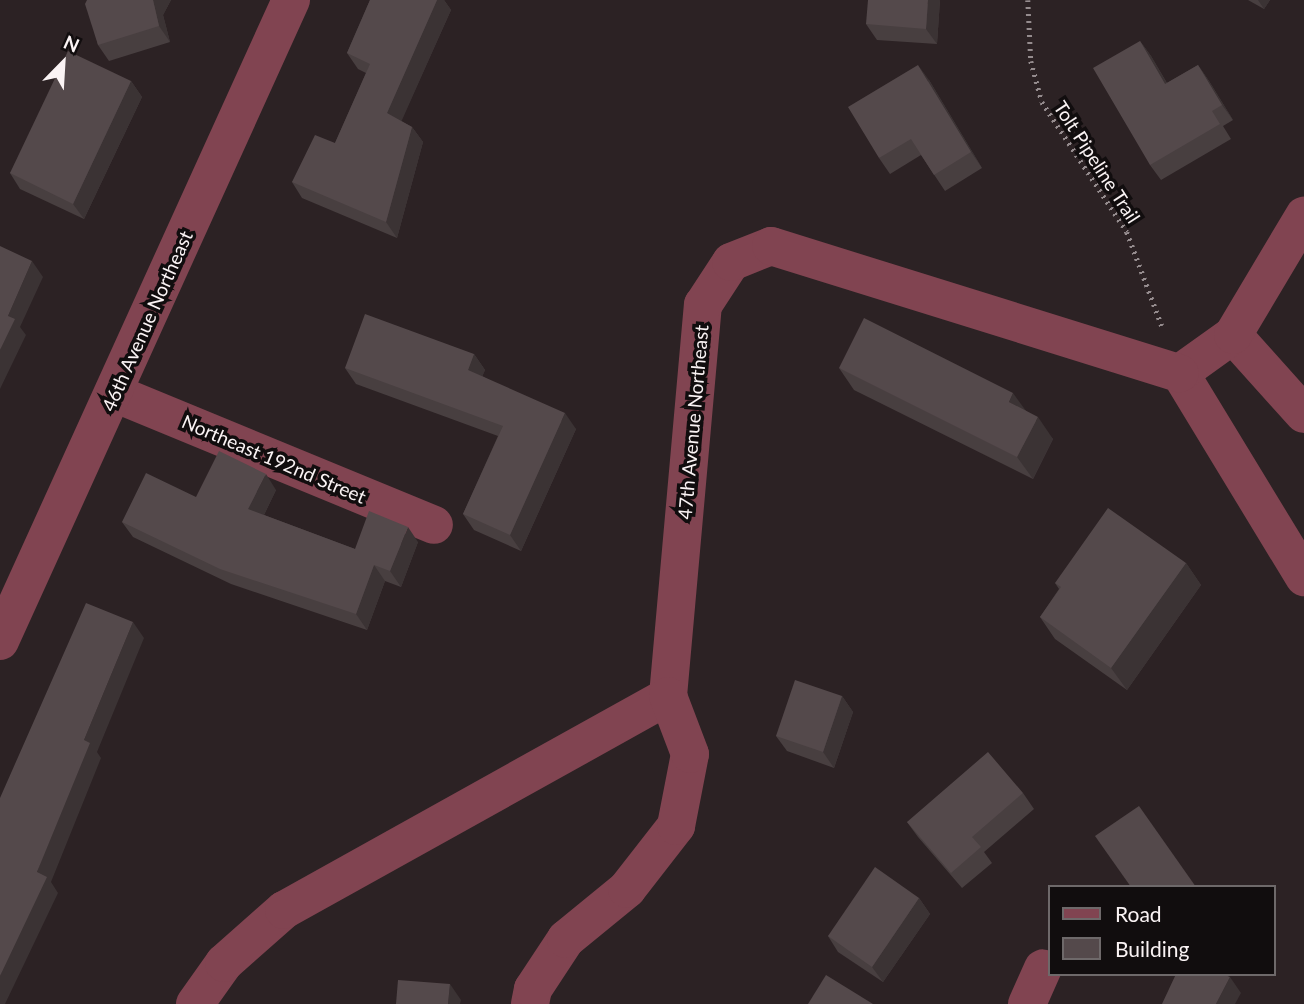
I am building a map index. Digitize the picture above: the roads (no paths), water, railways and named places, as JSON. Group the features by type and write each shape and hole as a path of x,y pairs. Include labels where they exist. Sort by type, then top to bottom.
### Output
{"street":[{"name":"46th Avenue Northeast","path":"0,641 291,0"},
{"path":"1304,216 1233,335 1180,373 1304,577"},
{"name":"47th Avenue Northeast","path":"668,696 703,305 731,262 771,246 1180,373"},
{"path":"1233,335 1304,414"},
{"name":"Northeast 192nd Street","path":"114,393 433,525"},
{"path":"195,1004 224,963 284,910 668,696 690,754 676,826 627,889 566,939 533,989 530,1004"},
{"path":"1027,1004 1043,968"}]}
